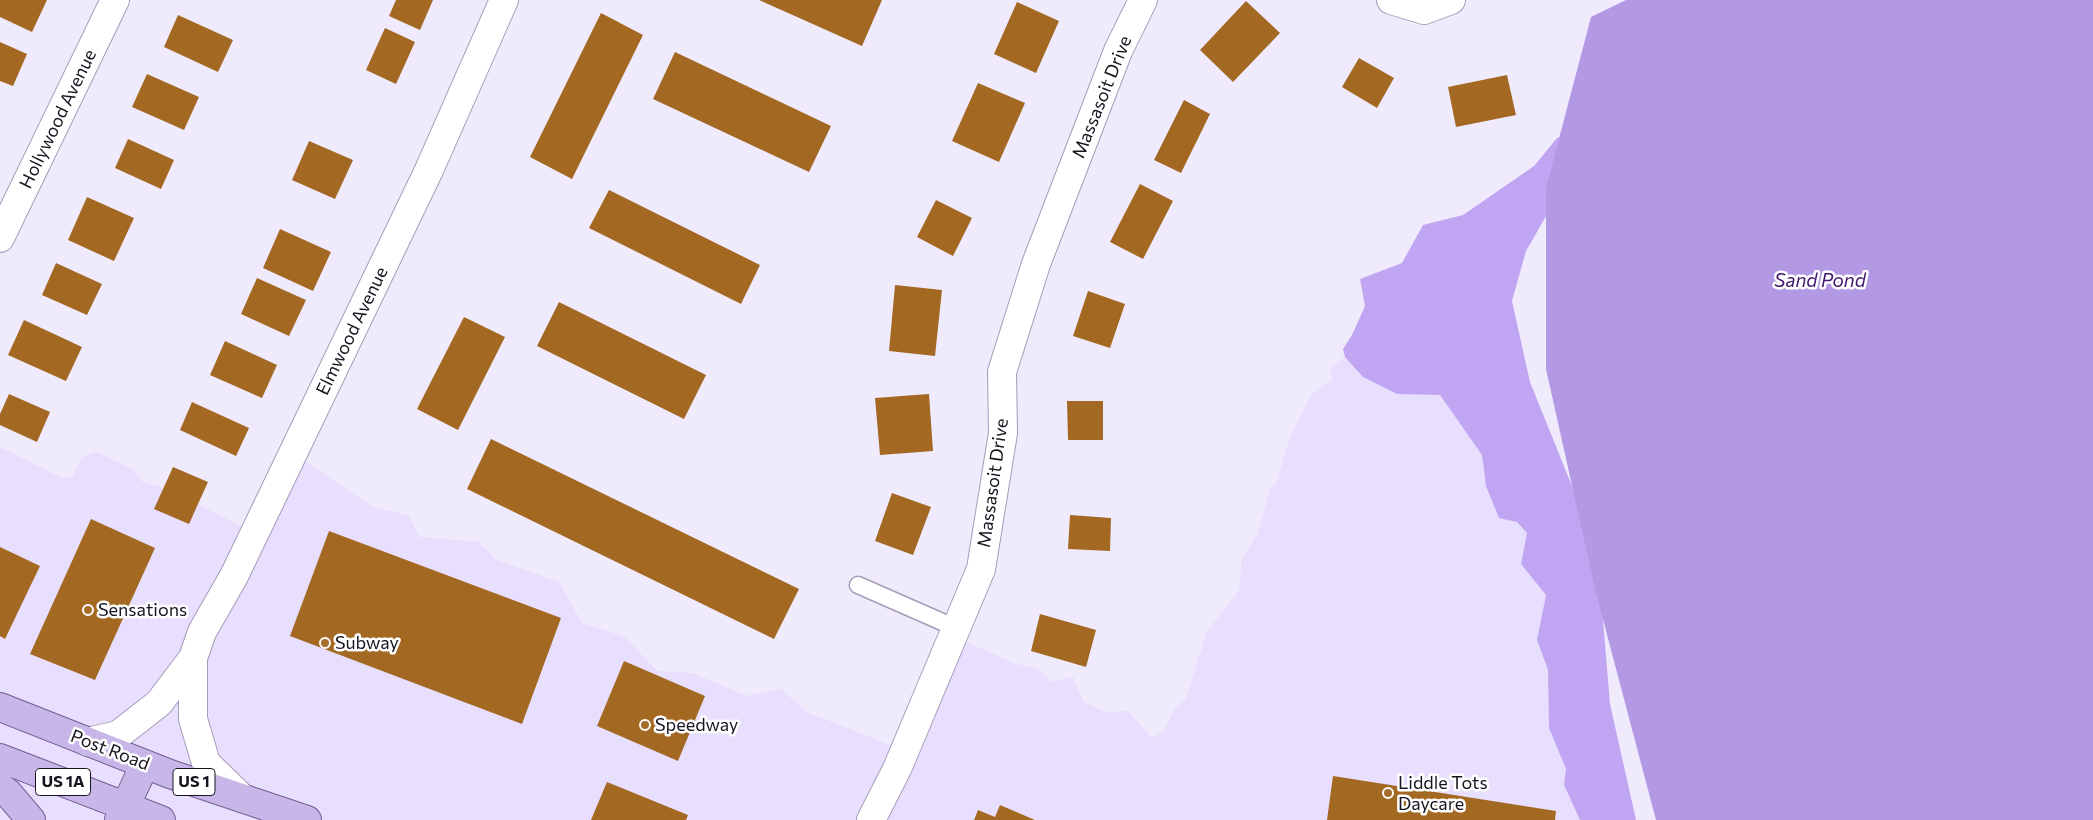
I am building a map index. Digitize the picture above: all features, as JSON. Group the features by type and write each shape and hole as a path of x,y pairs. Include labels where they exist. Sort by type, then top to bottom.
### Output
{"main road":[{"name":"Post Road","path":"0,707 146,764 307,820"},
{"name":"US 1A","path":"0,758 122,813 161,820"},
{"path":"122,813 146,764"},
{"path":"0,787 8,793 31,820"}],"street":[{"name":"Hollywood Avenue","path":"0,238 115,0"},
{"name":"Elmwood Avenue","path":"88,742 118,735 160,702 193,658 202,632 234,576 429,170 504,0"},
{"name":"Massasoit Drive","path":"872,820 897,769 981,569 1003,433 1002,372 1040,254 1118,51 1143,0"},
{"path":"1391,0 1424,10 1451,0"},
{"name":"Elmwood Avenue","path":"193,658 194,719 206,763 242,798"}],"lane":[{"path":"858,585 956,628"}],"shaded area":[{"path":"1583,129 1583,152 1526,251 1512,301 1530,382 1597,548 1610,704 1636,820 1580,820 1564,785 1566,769 1549,728 1548,670 1537,640 1546,595 1521,564 1527,533 1517,522 1499,518 1486,486 1482,455 1440,395 1397,394 1363,377 1345,357 1343,349 1352,335 1365,306 1360,279 1402,263 1423,225 1463,215 1534,166 1557,138"},
{"path":"1345,357 1363,377 1397,394 1440,395 1482,455 1486,486 1527,533 1521,564 1546,595 1537,640 1548,670 1549,728 1566,769 1564,785 1580,820 0,820 0,447 62,478 73,476 81,458 97,452 132,469 143,482 172,491 250,531 294,453 373,507 408,515 420,537 478,542 497,560 559,582 582,623 625,637 657,671 692,673 747,696 781,689 807,712 900,749 956,637 1013,663 1038,669 1052,682 1073,677 1083,701 1104,712 1128,711 1152,738 1164,731 1175,708 1186,698 1207,632 1239,590 1242,559 1257,535 1271,487 1276,484 1291,435 1311,395 1332,379 1331,367"}],"water":[{"name":"Sand Pond","path":"1626,0 2093,0 2093,820 1656,820 1596,593 1546,369 1546,188 1591,17"}],"building":[{"path":"0,0 47,0 32,32 0,17"},
{"path":"396,0 433,0 420,30 389,16"},
{"path":"759,0 882,0 862,46"},
{"path":"1246,1 1280,33 1233,82 1200,50"},
{"path":"1017,2 1059,21 1036,73 994,54"},
{"path":"601,13 643,35 572,179 530,157"},
{"path":"178,15 233,40 218,72 164,47"},
{"path":"385,28 415,42 396,84 366,70"},
{"path":"0,42 27,54 13,86 0,81"},
{"path":"675,52 831,126 809,172 653,99"},
{"path":"1359,58 1394,78 1377,108 1342,87"},
{"path":"147,74 199,97 184,130 132,107"},
{"path":"1507,75 1516,115 1456,127 1448,87"},
{"path":"978,83 1025,103 999,162 952,141"},
{"path":"1184,100 1210,114 1181,173 1154,160"},
{"path":"128,139 174,160 161,189 115,168"},
{"path":"309,141 353,160 335,199 292,180"},
{"path":"1140,184 1173,201 1143,259 1110,242"},
{"path":"609,190 760,265 741,304 589,228"},
{"path":"87,197 134,218 114,261 68,240"},
{"path":"936,200 972,218 953,256 917,237"},
{"path":"280,229 331,252 313,291 263,268"},
{"path":"56,263 102,284 87,315 42,295"},
{"path":"257,278 306,300 289,336 241,314"},
{"path":"895,285 942,290 935,356 889,351"},
{"path":"1088,291 1125,304 1110,348 1073,336"},
{"path":"559,302 706,375 684,419 537,346"},
{"path":"464,317 505,337 458,430 417,409"},
{"path":"24,320 82,347 66,381 8,355"},
{"path":"225,341 277,365 262,398 210,375"},
{"path":"9,394 50,412 37,442 0,425 0,414"},
{"path":"929,394 933,451 880,455 875,398"},
{"path":"1067,401 1103,401 1103,440 1068,440"},
{"path":"192,402 249,428 236,456 180,430"},
{"path":"491,439 799,589 774,639 467,489"},
{"path":"173,467 208,482 189,524 154,509"},
{"path":"892,493 931,507 913,555 875,541"},
{"path":"1070,515 1111,518 1110,551 1068,549"},
{"name":"Sensations","path":"91,519 155,548 95,680 30,654"},
{"path":"329,531 561,618 522,724 290,636"},
{"path":"0,547 40,566 5,639 0,636"},
{"path":"1040,614 1096,630 1086,667 1031,651"},
{"path":"624,661 705,696 678,761 597,726"},
{"name":"Liddle Tots Daycare","path":"1333,776 1556,811 1555,820 1327,820"},
{"path":"607,782 688,815 686,820 591,820"},
{"path":"1000,805 1035,820 974,820 978,810 995,817"}],"place":[{"name":"Sensations","path":"88,610"},
{"name":"Subway","path":"325,643"},
{"name":"Speedway","path":"645,725"},
{"name":"Liddle Tots Daycare","path":"1388,793"}]}
